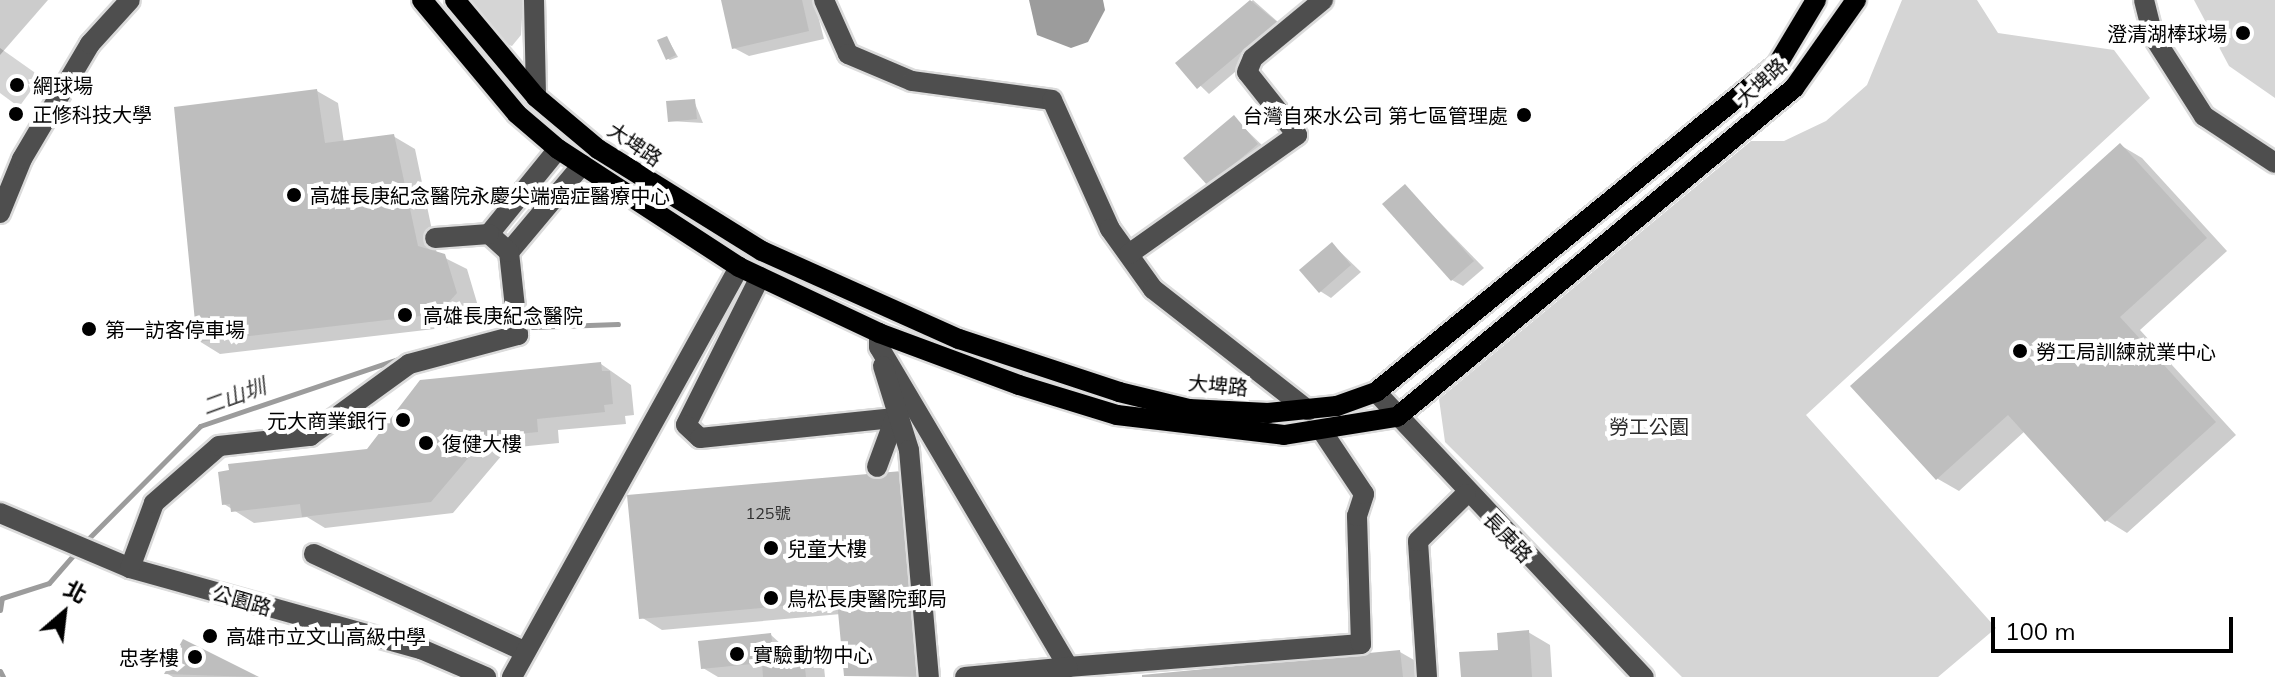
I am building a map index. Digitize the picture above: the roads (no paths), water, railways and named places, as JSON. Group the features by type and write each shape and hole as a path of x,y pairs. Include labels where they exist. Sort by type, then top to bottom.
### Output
{"main road":[{"name":"大埤路","path":"422,0 517,114 558,149 739,267 879,340 1117,415 1270,434 1322,431 1397,417 1794,88 1856,0"},
{"name":"大埤路","path":"455,0 536,97 598,149 762,251 959,339 1189,409 1308,410 1376,392 1777,65 1816,0"}],"street":[{"path":"0,213 75,67 130,0"},
{"path":"534,0 536,97"},
{"path":"824,0 848,54 912,81 1052,100 1129,254 1153,289 1308,410"},
{"path":"1129,254 1297,135 1247,72 1253,58 1323,0"},
{"path":"2144,0 2153,36 2204,116 2275,163"},
{"path":"489,234 558,149"},
{"path":"509,252 582,165"},
{"path":"130,568 154,503 219,446 310,436 409,364 518,335 509,252 489,234 435,238"},
{"path":"512,677 522,650 645,446 739,267"},
{"path":"760,277 686,425 700,438 895,418"},
{"path":"879,340 895,418 909,450 929,677"},
{"path":"879,340 1068,667"},
{"name":"長庚路","path":"1376,392 1466,494 1644,677"},
{"path":"877,467 895,418"},
{"path":"965,677 1361,644 1357,516 1364,494 1322,431"},
{"path":"1427,677 1418,541 1466,494"},
{"name":"公園路","path":"0,513 130,568 421,649 486,677"},
{"path":"314,554 522,650"}],"waterway":[{"name":"二山圳","path":"532,327 618,324"},
{"name":"二山圳","path":"83,544 200,426 407,356"},
{"name":"二山圳","path":"0,610 2,598 49,583 76,552"},
{"name":"二山圳","path":"0,671 3,677"}],"place":[{"name":"澄清湖棒球場","path":"2243,33"},
{"name":"網球場","path":"17,85"},
{"name":"正修科技大學","path":"16,114"},
{"name":"台灣自來水公司 第七區管理處","path":"1524,115"},
{"name":"高雄長庚紀念醫院永慶尖端癌症醫療中心","path":"294,195"},
{"name":"高雄長庚紀念醫院","path":"405,315"},
{"name":"第一訪客停車場","path":"89,329"},
{"name":"勞工局訓練就業中心","path":"2020,351"},
{"name":"元大商業銀行","path":"403,420"},
{"name":"復健大樓","path":"426,443"},
{"name":"兒童大樓","path":"771,548"},
{"name":"鳥松長庚醫院郵局","path":"771,598"},
{"name":"高雄市立文山高級中學","path":"210,636"},
{"name":"實驗動物中心","path":"737,654"},
{"name":"忠孝樓","path":"195,657"}],"park label":[{"name":"勞工公園","path":"1649,426"}]}
